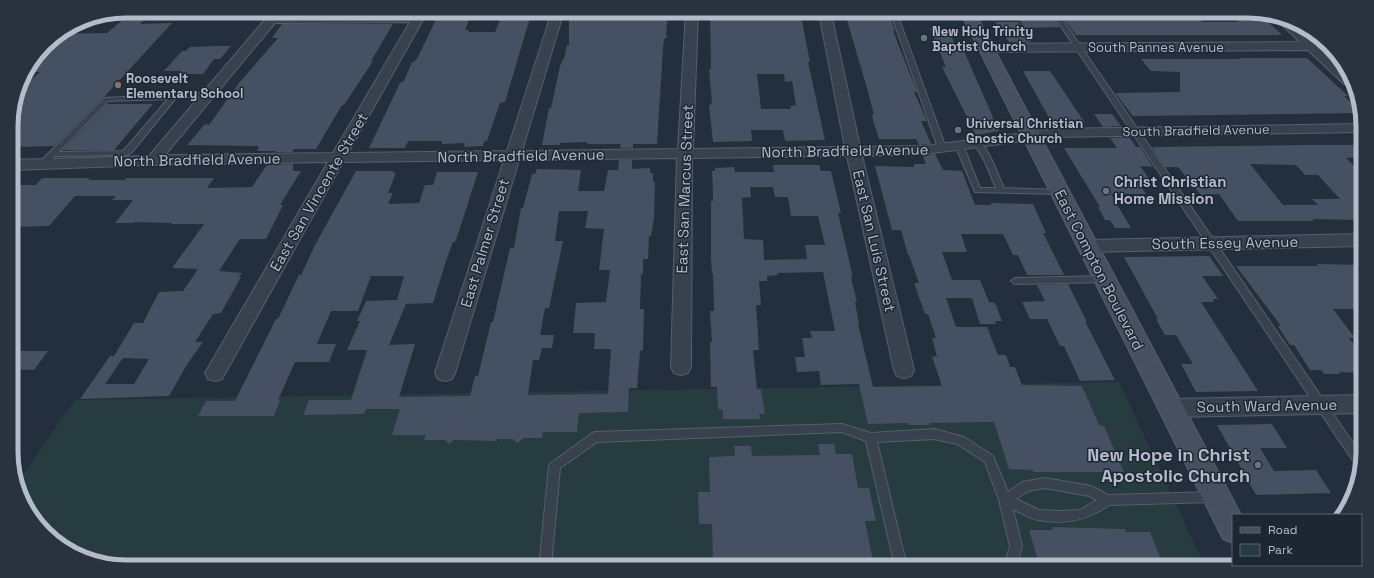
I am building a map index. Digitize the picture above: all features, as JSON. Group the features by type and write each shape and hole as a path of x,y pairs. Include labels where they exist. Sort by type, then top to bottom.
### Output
{"main road":[{"name":"East Compton Boulevard","path":"971,18 1029,135 1088,246 1232,527"}],"street":[{"path":"153,160 272,19 309,18"},
{"name":"East San Vincente Street","path":"215,373 418,18"},
{"name":"East San Marcus Street","path":"681,367 685,154 692,18"},
{"name":"East San Luis Street","path":"826,18 853,151 904,370"},
{"name":"East Palmer Street","path":"445,373 555,22"},
{"path":"1291,27 1343,75"},
{"name":"South Pannes Avenue","path":"986,48 1320,46"},
{"name":"South Bradfield Avenue","path":"1029,135 1134,131 1356,128"},
{"name":"North Bradfield Avenue","path":"18,164 48,159 338,159 898,151 942,148 1029,135"},
{"name":"South Essey Avenue","path":"1088,246 1356,240"},
{"name":"South Ward Avenue","path":"1170,408 1356,404"}],"lane":[{"path":"1058,18 1356,456"},
{"path":"896,19 942,148"},
{"path":"48,159 124,153 129,150 174,96"},
{"path":"48,159 106,99 208,96"},
{"path":"978,143 989,162 1001,191"},
{"path":"959,145 976,187 982,190 1059,192"},
{"path":"1015,281 1105,279"},
{"path":"546,560 555,466 595,437 842,428 871,438 934,434 960,440 988,459 1006,500 1016,546 1012,560"},
{"path":"871,438 899,560"},
{"path":"1006,500 1026,486 1045,483 1071,486 1091,491 1107,500 1217,497"},
{"path":"1006,500 1038,515 1060,516 1080,514 1094,509 1107,500"}],"green space":[{"path":"1119,382 1202,560 112,559 85,552 60,538 40,518 26,493 22,480 21,476 75,400"}],"building":[{"path":"125,18 146,18 140,24 172,23 105,96 54,146 18,147 18,119 22,98 26,85 40,72 32,72 40,60 55,45 70,34 107,33"},
{"path":"437,18 470,18 465,30 469,30 468,32 495,32 501,18 530,18 505,102 500,103 487,141 484,141 483,146 464,147 465,143 442,144 442,141 408,141 405,148 369,148 400,83 404,81 412,62 414,62 418,57"},
{"path":"625,18 667,18 667,38 664,39 663,48 657,144 633,144 633,148 620,148 621,144 587,144 587,142 542,145 549,108 551,108 560,66 564,59 567,45 569,45 569,20 625,20"},
{"path":"710,18 801,18 810,62 808,62 825,140 785,141 783,130 751,130 752,141 713,142 709,106 712,103 709,69 711,69","holes":["757,74 784,74 785,82 792,81 796,105 790,106 791,109 761,109"]},
{"path":"846,18 890,18 895,31 893,31 917,92 914,92 927,121 921,121 931,144 919,145 916,139 879,139 873,120 872,115 874,115"},
{"path":"1018,18 1054,18 1060,27 1024,28"},
{"path":"1063,18 1199,18 1202,22 1239,22 1236,18 1255,18 1266,20 1282,35 1076,35"},
{"path":"995,22 1018,22 1031,42 1009,42"},
{"path":"282,24 393,24 371,61 373,61 344,105 342,105 316,149 293,149 293,152 275,152 276,151 257,151 259,146 187,145 205,124 209,125 239,83 278,38 272,38"},
{"path":"930,28 944,29 946,33 950,33 957,49 963,49 999,131 976,135 942,67 946,67"},
{"path":"231,46 220,59 214,59 203,74 178,74 181,71 164,71 182,51 186,51 190,47"},
{"path":"1239,58 1307,58 1348,96 1344,96 1353,105 1355,113 1133,116 1115,93 1180,92 1180,72 1151,71 1141,59 1240,59"},
{"path":"1023,71 1050,71 1085,123 1052,123"},
{"path":"107,104 153,104 114,150 63,150"},
{"path":"1094,114 1112,114 1121,126 1103,127"},
{"path":"1129,137 1136,147 1140,147 1153,167 1140,166 1150,180 1137,180 1146,194 1111,194 1131,228 1115,228 1110,220 1105,220 1098,207 1100,207 1064,148 1117,148 1110,138"},
{"path":"1356,145 1356,157 1346,158 1356,168 1356,220 1312,219 1314,221 1238,221 1219,194 1201,195 1178,167 1165,167 1152,147","holes":["1250,164 1296,165 1305,175 1318,175 1340,199 1312,199 1318,205 1283,205"]},
{"path":"935,154 943,170 962,171 975,205 990,205 992,203 1033,204 1046,233 1043,233 1064,275 1027,275 1018,255 1013,255 1003,234 961,234 967,252 942,252 952,280 980,280 989,302 995,303 1002,321 995,321 996,324 980,324 972,298 946,298 956,327 987,327 998,355 1006,355 1010,367 1015,367 1022,385 1082,386 1099,425 1104,426 1124,472 1033,472 1033,470 1009,469 994,422 930,423 930,425 909,425 909,423 868,424 859,384 821,385 819,371 797,372 795,357 805,357 802,338 812,338 810,331 835,331 823,272 777,273 778,275 767,276 767,281 759,281 761,305 756,305 759,350 753,350 757,389 761,389 765,414 759,414 760,419 723,419 723,410 718,409 717,387 711,387 710,342 712,342 710,311 714,311 713,273 711,261 711,201 713,201 712,171 715,171 715,168 734,167 735,172 774,172 773,165 819,165 821,171 831,171 841,213 838,213 852,273 851,278 857,302 855,302 858,324 873,387 942,386 932,357 937,356 932,338 936,338 928,314 925,314 914,283 919,283 908,255 901,230 892,230 875,166 914,167 914,164 926,164 923,156","holes":["750,187 773,187 775,197 788,197 791,216 818,216 825,245 805,245 807,259 764,260 763,240 744,239 742,198 751,197"]},
{"path":"619,160 632,160 632,169 650,168 650,173 653,173 653,182 655,182 654,218 651,236 649,236 648,259 643,259 643,274 641,274 640,309 644,309 643,350 640,351 637,388 629,388 628,412 579,413 577,432 543,432 542,438 524,438 517,443 513,439 497,439 497,441 454,440 449,444 445,440 424,440 426,435 392,435 400,409 366,409 364,414 303,415 309,400 351,400 367,350 347,350 360,321 357,321 366,301 397,300 404,276 371,276 358,311 331,311 317,344 336,344 329,362 295,362 278,400 280,400 274,416 198,416 206,401 235,401 276,319 278,319 299,275 301,275 315,245 356,171 394,171 393,173 396,173 388,193 393,193 388,204 419,203 425,185 433,185 437,172 478,172 457,237 455,242 453,242 446,261 433,303 406,304 389,345 415,344 399,397 470,396 475,376 478,376 491,322 493,322 510,248 514,248 521,208 523,208 532,174 535,174 537,169 581,170 578,191 604,191 608,170 618,170","holes":["559,211 588,211 585,228 604,229 599,270 610,270 606,302 576,303 573,333 595,333 594,349 611,349 608,394 528,395 533,360 539,360 542,348 552,348 554,335 540,335 545,308 549,308 563,241 555,241"]},
{"path":"293,164 293,171 301,171 280,205 283,205 266,239 240,239 219,271 242,273 221,313 213,314 195,342 203,342 188,363 169,396 80,399 110,356 114,356 134,323 143,323 159,292 183,291 198,269 172,268 204,224 134,222 115,223 133,200 112,200 116,196 75,196 49,226 18,227 18,185 36,185 42,178 125,180 126,178 214,178 207,188 252,187 267,165","holes":["123,358 149,359 134,384 105,384"]},
{"path":"1209,256 1223,276 1202,276 1218,299 1213,299 1214,302 1201,302 1258,391 1196,392 1181,364 1193,364 1176,335 1165,335 1156,319 1158,319 1124,257"},
{"path":"1317,264 1356,265 1356,309 1333,309 1355,338 1349,338 1356,347 1356,373 1339,372 1340,374 1324,374 1321,370 1310,370 1294,345 1290,345 1278,326 1281,326 1236,266 1318,266"},
{"path":"1068,284 1087,322 1085,322 1115,380 1080,381 1064,346 1060,346 1047,319 1030,319 1022,302 1045,301 1037,285"},
{"path":"18,351 48,351 34,370 18,369"},
{"path":"1272,424 1287,448 1260,448 1274,471 1316,470 1331,493 1256,495 1217,425"},
{"path":"818,444 834,444 836,454 852,454 858,488 869,488 876,521 865,521 873,560 713,560 712,524 699,524 698,492 710,492 709,457 735,456 734,446 751,446 752,456 820,455"},
{"path":"1052,527 1125,529 1126,532 1150,532 1161,560 1038,560 1029,530 1053,530"}],"place":[{"name":"New Holy Trinity Baptist Church","path":"924,38"},
{"name":"Roosevelt Elementary School","path":"118,85"},
{"name":"Universal Christian Gnostic Church","path":"958,130"},
{"name":"Christ Christian Home Mission","path":"1106,191"},
{"name":"New Hope in Christ Apostolic Church","path":"1258,465"}]}
